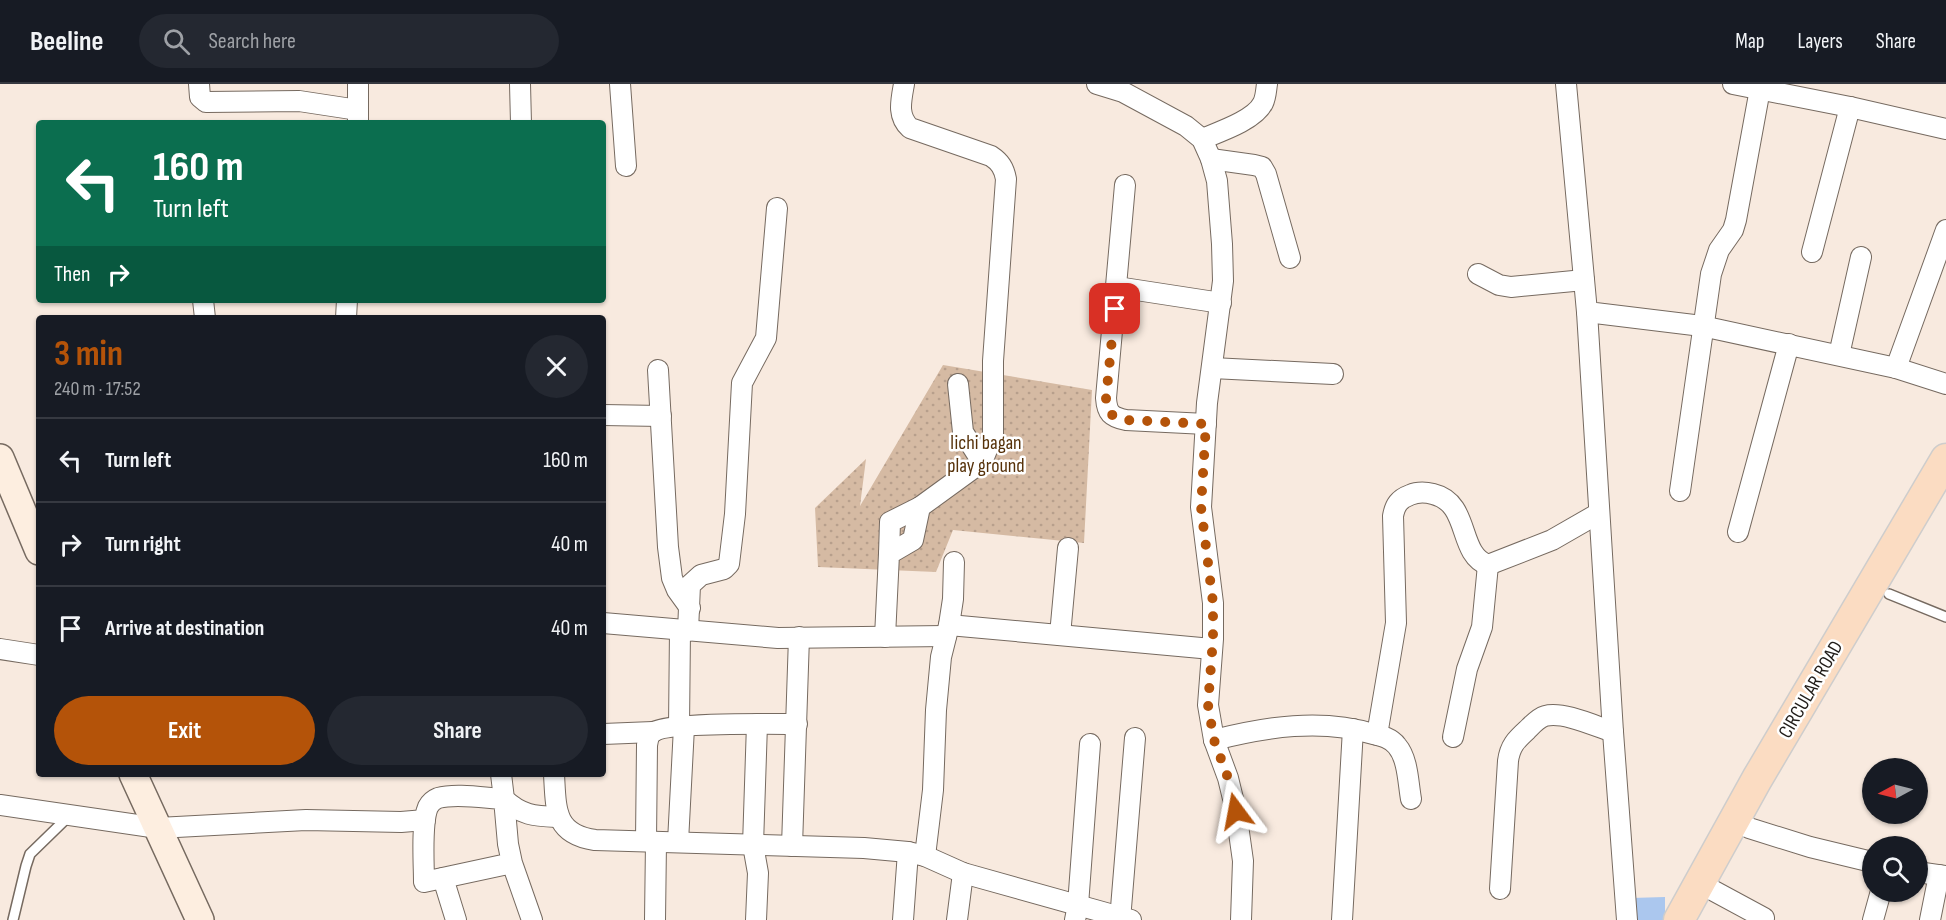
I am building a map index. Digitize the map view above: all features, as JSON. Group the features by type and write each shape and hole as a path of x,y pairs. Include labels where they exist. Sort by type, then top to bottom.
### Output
{"main road":[{"path":"0,458 36,538"},
{"name":"CIRCULAR ROAD","path":"1679,920 1757,779 1946,459"},
{"name":"CIRCULAR ROAD","path":"1699,920 1749,828 1946,496"},
{"path":"135,777 200,920"}],"street":[{"path":"199,84 200,97 206,102 275,92 299,93 358,117 358,84"},
{"path":"520,84 520,120"},
{"path":"620,84 626,166"},
{"path":"885,637 889,555 913,540 920,507 982,462 993,435 993,361 1006,179 1005,170 991,156 910,128 903,122 900,112 904,84"},
{"path":"1097,84 1123,92 1185,126 1202,140 1217,180 1223,281 1206,424 1201,507 1213,603 1208,705 1214,740 1228,778 1236,811 1243,861 1241,920"},
{"path":"1202,140 1249,117 1259,109 1264,101 1267,84"},
{"path":"1566,84 1587,312 1627,920"},
{"path":"1733,84 1765,88 1946,129"},
{"path":"1680,491 1702,326 1715,260 1733,230 1736,220 1765,88"},
{"path":"1812,252 1850,107"},
{"path":"1211,159 1262,167 1290,258"},
{"path":"1125,185 1106,409 1114,418 1126,420 1206,424"},
{"path":"678,842 684,630 690,608 690,585 701,576 724,569 729,564 735,514 742,383 766,338 777,208"},
{"path":"1896,368 1946,230"},
{"path":"1839,355 1861,256"},
{"path":"1478,274 1499,285 1511,287 1584,280"},
{"path":"1117,287 1221,303"},
{"path":"1587,312 1702,326 1896,368 1946,384"},
{"path":"1738,532 1789,344"},
{"path":"1212,368 1333,374"},
{"path":"658,370 668,547 672,578 677,590 690,608"},
{"path":"958,384 963,432 982,462"},
{"path":"606,415 661,416"},
{"path":"1377,735 1396,623 1395,505 1408,495 1419,492 1441,496 1450,502 1458,514 1473,554 1480,562 1488,565 1552,540 1599,513"},
{"path":"1060,636 1068,548"},
{"path":"903,920 933,790 936,710 941,657 953,598 954,562"},
{"path":"1453,737 1467,669 1482,627 1488,565"},
{"path":"606,623 799,638 885,637 947,631 1060,636 1212,650"},
{"path":"792,846 799,638"},
{"path":"0,649 36,655"},
{"path":"1500,889 1508,761 1510,748 1515,740 1539,719 1546,716 1559,716 1613,732"},
{"path":"756,920 758,873 753,845 757,724"},
{"path":"606,734 653,732 681,727 796,724"},
{"path":"1214,740 1252,730 1319,725 1353,729 1388,738 1396,744 1402,755 1411,799"},
{"path":"1342,920 1353,729"},
{"path":"653,732 647,746 655,920"},
{"path":"554,777 559,817 568,829 580,837 651,842 864,848 917,854 963,873 1076,913 1124,919 1135,738"},
{"path":"1076,913 1090,744"},
{"path":"501,777 512,863 532,920"},
{"path":"512,863 424,882 425,820 431,802 438,798 454,796 504,799 514,809 532,816 559,817"},
{"path":"0,805 158,828 306,820 400,822 425,820"},
{"path":"1749,828 1810,847 1862,860"},
{"path":"957,920 963,873"},
{"path":"1930,920 1942,876"},
{"path":"443,878 456,920"},
{"path":"1714,891 1764,918"},
{"path":"1873,920 1878,902"}],"lane":[{"path":"1889,594 1946,617"},
{"path":"13,920 30,854 70,815"}],"green space":[{"name":"lichi bagan play ground","path":"943,365 1092,390 1084,543 953,530 936,572 818,567 815,508 866,459 860,506"}],"building":[{"path":"1665,897 1665,920 1631,920 1631,898"}],"route":[{"path":"1115,309 1106,398 1106,409 1109,415 1126,420 1206,424 1201,507 1213,603 1208,705 1214,740 1228,778 1236,811"}]}
